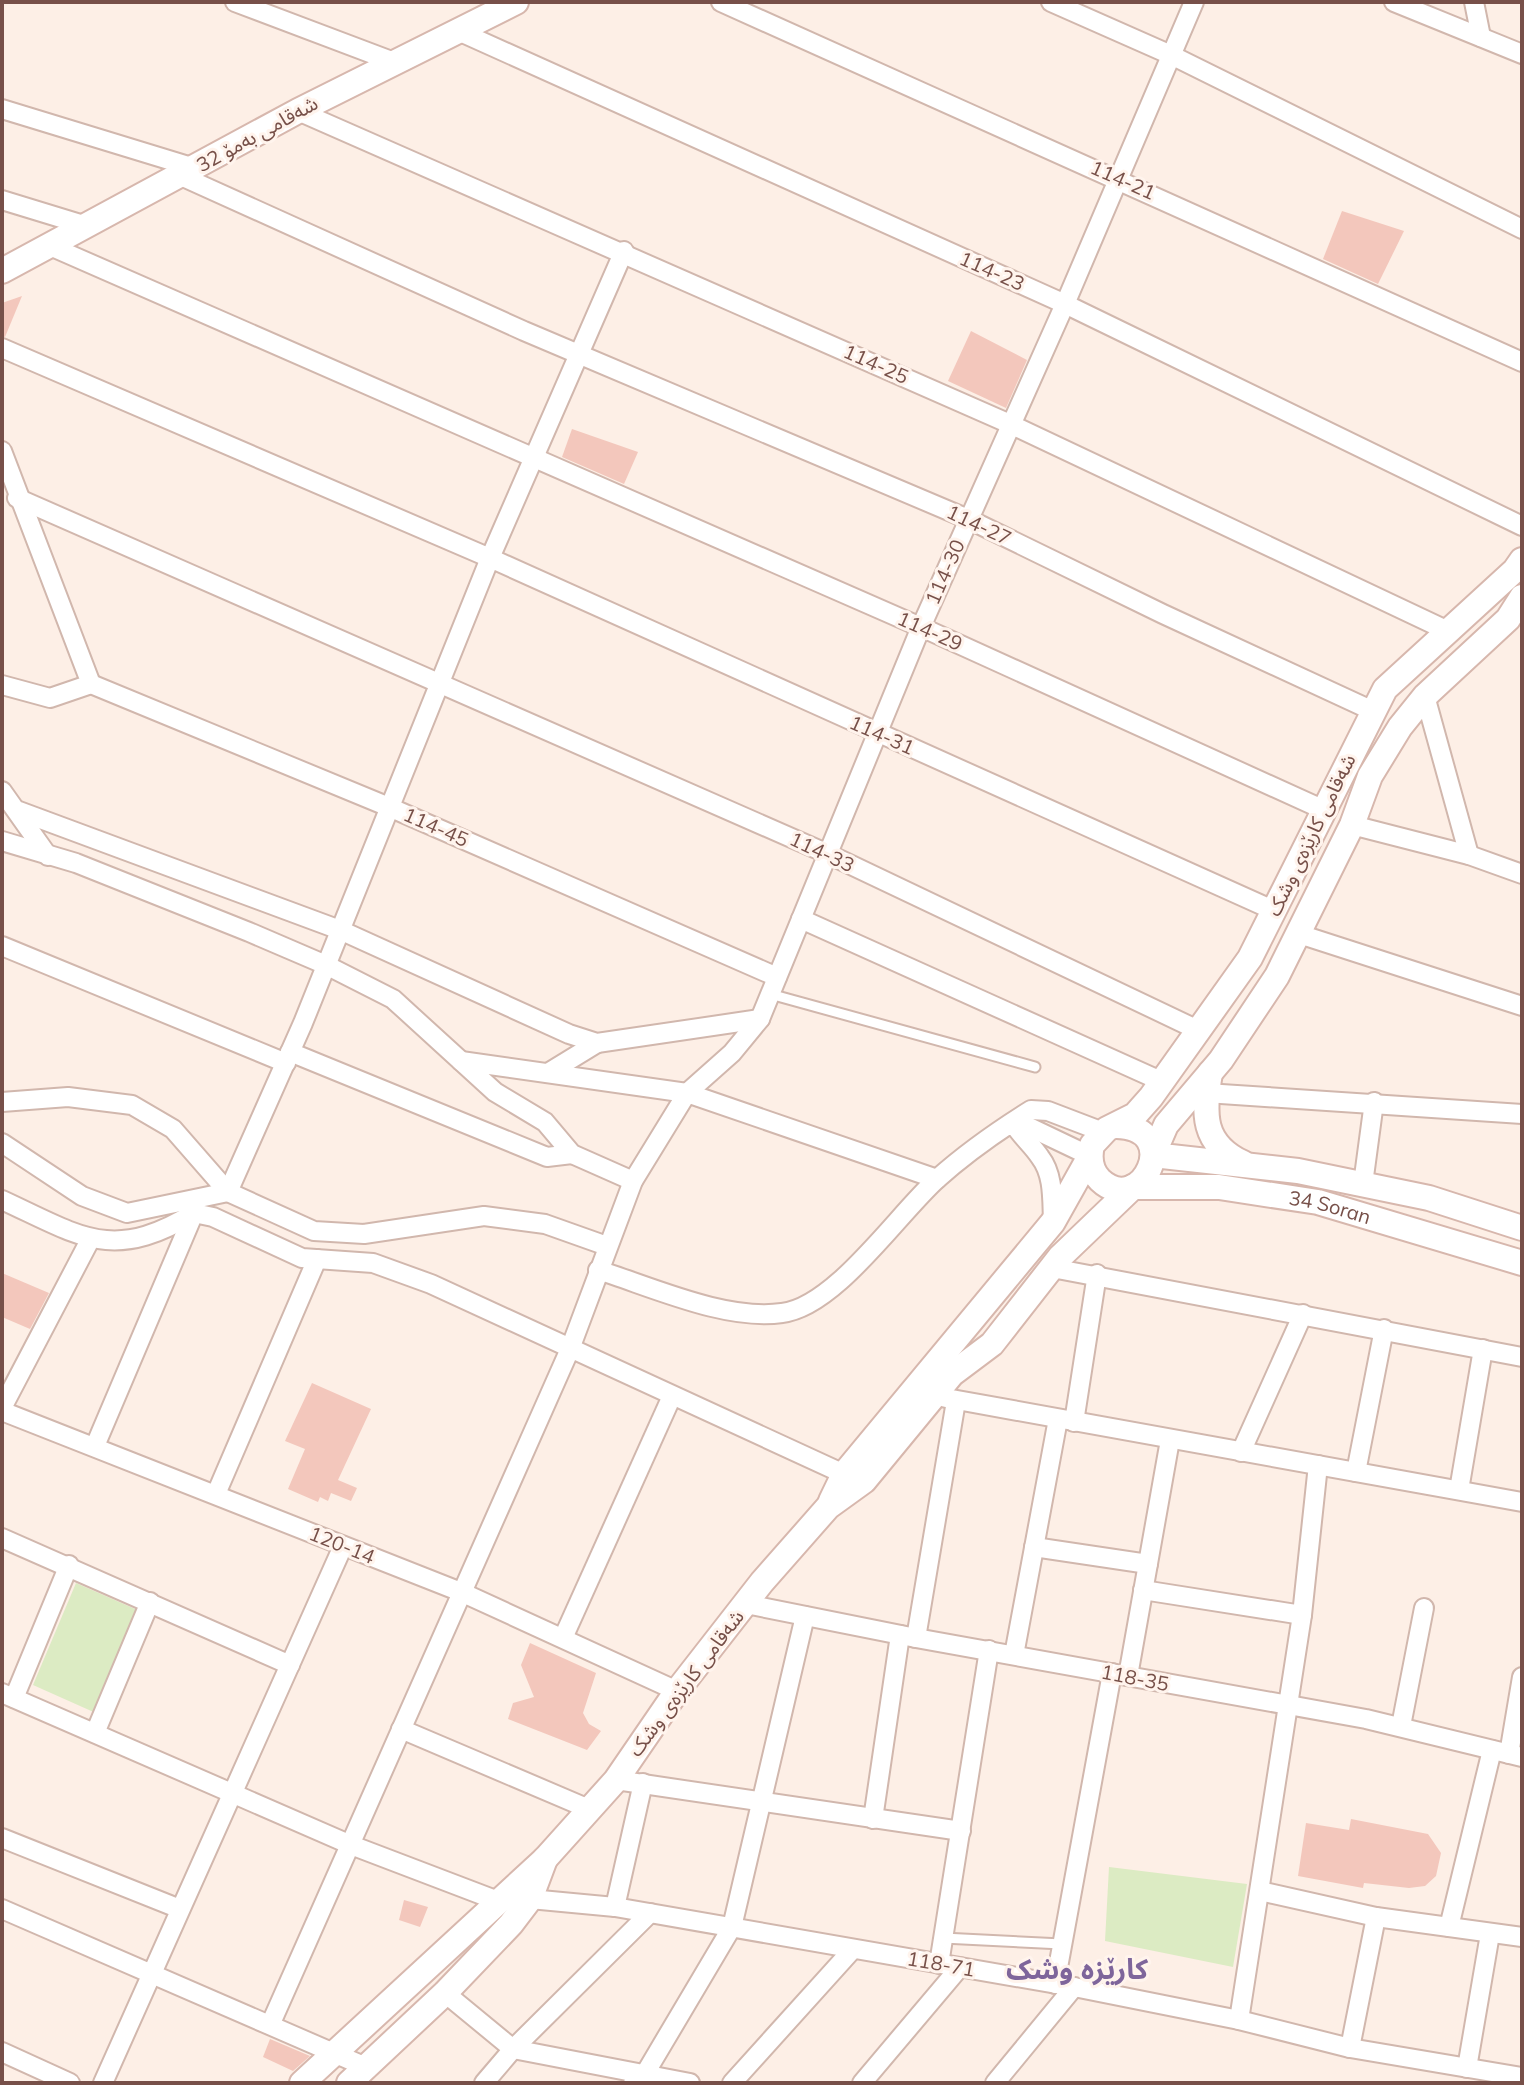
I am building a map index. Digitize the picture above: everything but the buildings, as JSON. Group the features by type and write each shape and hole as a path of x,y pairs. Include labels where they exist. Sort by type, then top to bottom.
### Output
{"main road":[{"name":"شەقامی بەمۆ 32","path":"2,271 298,111 516,2"},
{"name":"شەقامی کارێزەی وشک","path":"1110,1129 1135,1115 1163,1082 1250,958 1322,809 1385,689 1515,570 1522,560"},
{"name":"شەقامی کارێزەی وشک","path":"1153,1155 1166,1125 1208,1083 1277,976 1352,825 1370,776 1400,727 1425,696 1515,620 1522,597"},
{"path":"1208,1083 1209,1135 1223,1154 1248,1166"},
{"path":"1110,1129 1138,1130 1146,1137 1153,1155 1148,1174 1133,1187 1113,1188 1096,1176 1090,1156 1092,1145 1110,1129"},
{"name":"34 Soran","path":"1153,1155 1298,1171 1429,1198 1522,1228"},
{"name":"شەقامی کارێزەی وشک","path":"302,2083 545,1859 616,1780 677,1691 746,1604 828,1507 864,1481 952,1374 964,1351 1053,1222 1090,1156"},
{"name":"شەقامی کارێزەی وشک","path":"828,1507 844,1474 964,1351 992,1344 1052,1268 1110,1206 1133,1187"},
{"name":"34 Soran","path":"1133,1187 1219,1187 1318,1202 1522,1263"},
{"name":"شەقامی کارێزەی وشک","path":"358,2075 445,1993 530,1899 545,1859"}],"street":[{"name":"114-21","path":"721,2 1117,177 1522,362"},
{"path":"1051,2 1171,55 1522,229"},
{"name":"114-30","path":"271,2023 401,1729 469,1595 570,1349 633,1181 687,1093 732,1053 760,1019 921,627 1065,304 1194,2"},
{"path":"1394,2 1522,54"},
{"path":"1474,2 1481,37"},
{"path":"241,3 394,62"},
{"name":"114-23","path":"456,30 1065,304 1522,526"},
{"name":"114-27","path":"2,109 188,172 579,354 968,519 1373,711"},
{"name":"114-25","path":"298,111 624,251 1010,424 1448,631"},
{"path":"2,200 87,226"},
{"name":"114-29","path":"50,246 921,627 1322,809"},
{"path":"228,1192 288,1057 490,558 624,251"},
{"name":"114-31","path":"2,348 490,558 1275,911"},
{"path":"2,451 17,498 91,684 50,698 2,685"},
{"name":"114-33","path":"17,498 828,854 1200,1031"},
{"name":"114-45","path":"91,684 389,807 774,986"},
{"path":"1425,696 1469,855"},
{"path":"2,791 48,856"},
{"path":"19,811 340,930 569,1034 597,1043"},
{"path":"1352,825 1469,855 1522,874"},
{"path":"2,841 76,863 326,965 393,999 495,1092 545,1122 572,1154 633,1181"},
{"path":"801,919 1163,1082"},
{"path":"1299,934 1522,1006"},
{"path":"2,946 547,1157 572,1154"},
{"path":"548,1073 597,1043 760,1019"},
{"path":"461,1061 687,1093 937,1179"},
{"path":"1208,1083 1374,1102 1522,1114"},
{"path":"2,1102 68,1097 132,1105 173,1129 228,1192 314,1231 364,1234 484,1216 545,1224 607,1246"},
{"path":"1363,1184 1374,1102"},
{"path":"598,1270 708,1305 754,1313 795,1310 809,1306 832,1288 937,1179 1031,1110 1048,1111 1110,1129"},
{"path":"1011,1126 1025,1125 1090,1156"},
{"path":"1011,1126 1041,1157 1050,1176 1053,1222"},
{"path":"2,1143 82,1196 127,1213 228,1192"},
{"path":"2,1200 90,1240 133,1240 203,1215 302,1258 373,1263 431,1284 844,1474"},
{"path":"95,1446 203,1215"},
{"path":"3,1403 90,1240"},
{"path":"216,1494 317,1259"},
{"path":"1052,1268 1097,1274 1522,1357"},
{"path":"1014,1655 1034,1547 1066,1420 1097,1274"},
{"path":"1241,1452 1303,1314"},
{"path":"1356,1472 1384,1329"},
{"path":"1459,1490 1483,1349"},
{"path":"563,1638 672,1396"},
{"path":"873,1819 951,1399 1522,1502"},
{"name":"120-14","path":"3,1403 95,1446 469,1595 677,1691"},
{"path":"1055,1984 1120,1675 1143,1590 1170,1440"},
{"path":"1239,2020 1289,1707 1318,1465"},
{"path":"2,1538 290,1665"},
{"path":"103,2083 343,1546"},
{"path":"1034,1547 1148,1564"},
{"path":"69,1565 8,1695 351,1845 498,1901"},
{"path":"1143,1590 1302,1615"},
{"path":"469,1595 677,1691"},
{"path":"95,1733 150,1602"},
{"name":"118-35","path":"746,1604 1401,1726 1508,1754"},
{"path":"1401,1726 1424,1608"},
{"path":"640,2078 732,1927 805,1616"},
{"path":"939,1964 989,1650"},
{"path":"1449,1927 1508,1754 1522,1677"},
{"path":"401,1729 589,1809"},
{"path":"616,1780 961,1831"},
{"path":"615,1907 643,1783"},
{"path":"2,1838 180,1909"},
{"path":"1260,1891 1376,1917 1522,1937"},
{"name":"118-71","path":"498,1901 530,1899 615,1907 732,1927 1074,1987 1239,2020 1350,2048 1522,2077"},
{"path":"2,1909 335,2051 358,2075"},
{"path":"484,2083 513,2049 650,1913"},
{"path":"1350,2048 1376,1917"},
{"path":"1467,2068 1490,1934"},
{"path":"732,2083 853,1949"},
{"path":"862,2083 960,1967"},
{"path":"995,2083 1074,1987"},
{"path":"445,1993 513,2049 640,2078 690,2083"},
{"path":"2,2052 70,2083"}],"lane":[{"path":"774,986 1035,1067"},
{"path":"943,1938 1062,1944"}],"green space":[{"path":"76,1583 142,1612 98,1714 33,1685"},
{"path":"1109,1867 1247,1884 1233,1967 1105,1941"}],"district":[{"name":"کارێزە وشک","path":"1077,1969"}]}
